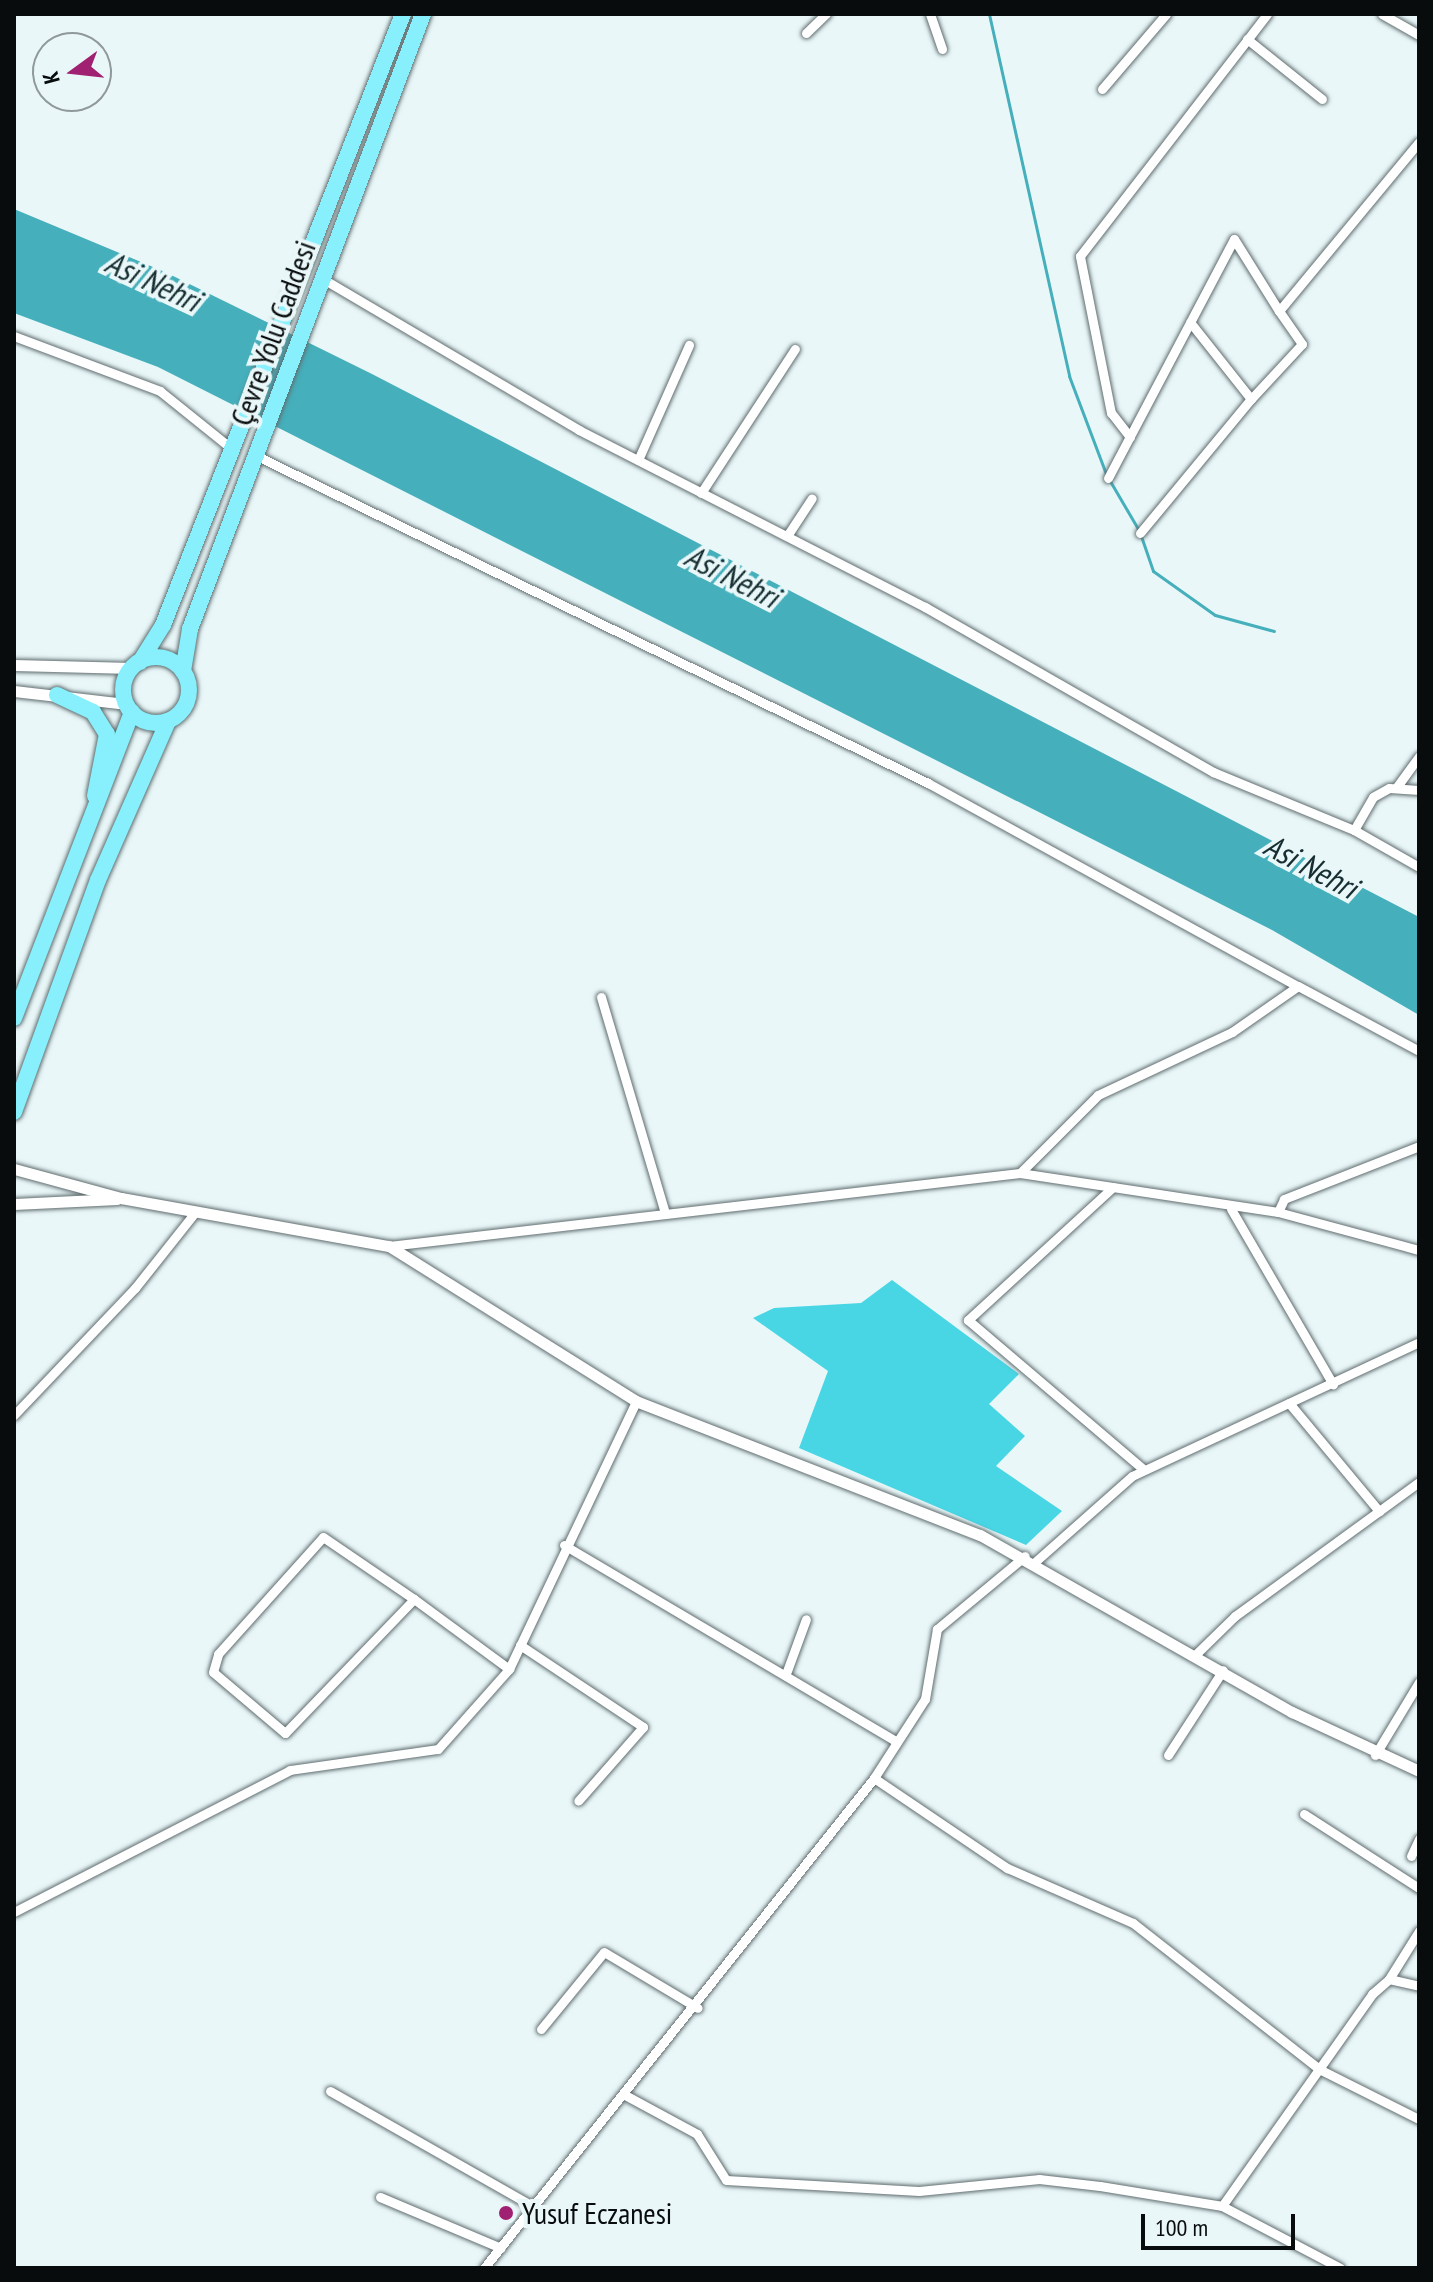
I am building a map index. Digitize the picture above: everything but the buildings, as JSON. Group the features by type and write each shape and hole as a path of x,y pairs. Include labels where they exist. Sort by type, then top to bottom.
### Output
{"highway":[{"name":"Çevre Yolu Caddesi","path":"14,1018 97,811 130,708 136,665 163,625 403,14"},
{"name":"Çevre Yolu Caddesi","path":"14,1112 98,880 168,721 188,700 183,671 190,629 423,14"},
{"path":"136,665 168,659 183,671"},
{"path":"57,695 93,712 107,734 97,811"},
{"path":"130,708 149,722 168,721"}],"street":[{"path":"806,33 826,14"},
{"path":"930,14 942,49"},
{"path":"1102,89 1166,14"},
{"path":"1130,437 1111,413 1080,256 1267,14"},
{"path":"1382,14 1419,35"},
{"path":"1247,39 1322,99"},
{"path":"1279,311 1419,142"},
{"path":"1108,478 1234,239 1302,344 1251,399 1140,533"},
{"path":"320,286 638,460 787,536 1213,772 1354,830 1419,867"},
{"path":"1190,322 1251,399"},
{"path":"14,336 160,391 232,449"},
{"path":"638,460 689,345"},
{"path":"701,493 795,349"},
{"path":"260,451 928,783 1419,1051"},
{"path":"787,536 812,498"},
{"path":"14,665 136,665"},
{"path":"14,691 130,708"},
{"path":"1396,788 1419,756"},
{"path":"1354,830 1373,797 1396,788 1419,790"},
{"path":"1020,1173 1098,1095 1232,1032 1298,986"},
{"path":"601,997 665,1213"},
{"path":"1278,1212 1284,1199 1419,1146"},
{"path":"14,1169 121,1198 389,1246 1020,1173 1231,1209 1278,1212 1419,1250"},
{"path":"1113,1187 968,1320 1144,1470"},
{"path":"14,1204 121,1198"},
{"path":"1231,1209 1333,1384"},
{"path":"14,1415 135,1288 196,1211"},
{"path":"389,1246 636,1401 1030,1559 1132,1625 1195,1655 1375,1755 1419,1771"},
{"path":"484,2268 698,2008 874,1778 931,1684 937,1629 1030,1559 1076,1518 1144,1470 1419,1342"},
{"path":"14,1912 290,1770 438,1749 509,1669 564,1545 636,1401"},
{"path":"1289,1403 1379,1511"},
{"path":"1195,1655 1419,1482"},
{"path":"414,1599 285,1733 213,1672 218,1654 323,1537 414,1599 509,1669"},
{"path":"564,1545 787,1671 895,1741"},
{"path":"787,1671 806,1619"},
{"path":"520,1645 643,1727 578,1801"},
{"path":"1168,1755 1223,1670"},
{"path":"1375,1755 1419,1682"},
{"path":"874,1778 1007,1868 1133,1923 1319,2069 1419,2119"},
{"path":"1304,1814 1419,1888"},
{"path":"1411,1856 1419,1839"},
{"path":"1222,2206 1319,2069 1389,1979 1419,1931"},
{"path":"541,2029 604,1952 698,2008"},
{"path":"1389,1979 1419,1986"},
{"path":"330,2091 534,2207"},
{"path":"625,2095 697,2134 726,2180 919,2191 1039,2179 1222,2206 1340,2268"},
{"path":"380,2197 501,2248"}],"shaded area":[{"path":"892,1280 1019,1374 989,1404 1025,1436 996,1466 1062,1511 1026,1545 799,1448 828,1371 753,1318 774,1308 861,1303"}],"water":[{"name":"Asi Nehri","path":"14,209 165,272 372,374 1419,917 1419,1015 1272,930 158,367 14,313"}],"waterway":[{"path":"989,14 1069,376 1106,474"},
{"path":"1110,481 1138,529"},
{"path":"1141,536 1153,571 1215,615 1274,631"}],"place":[{"name":"Yusuf Eczanesi","path":"506,2213"}]}
